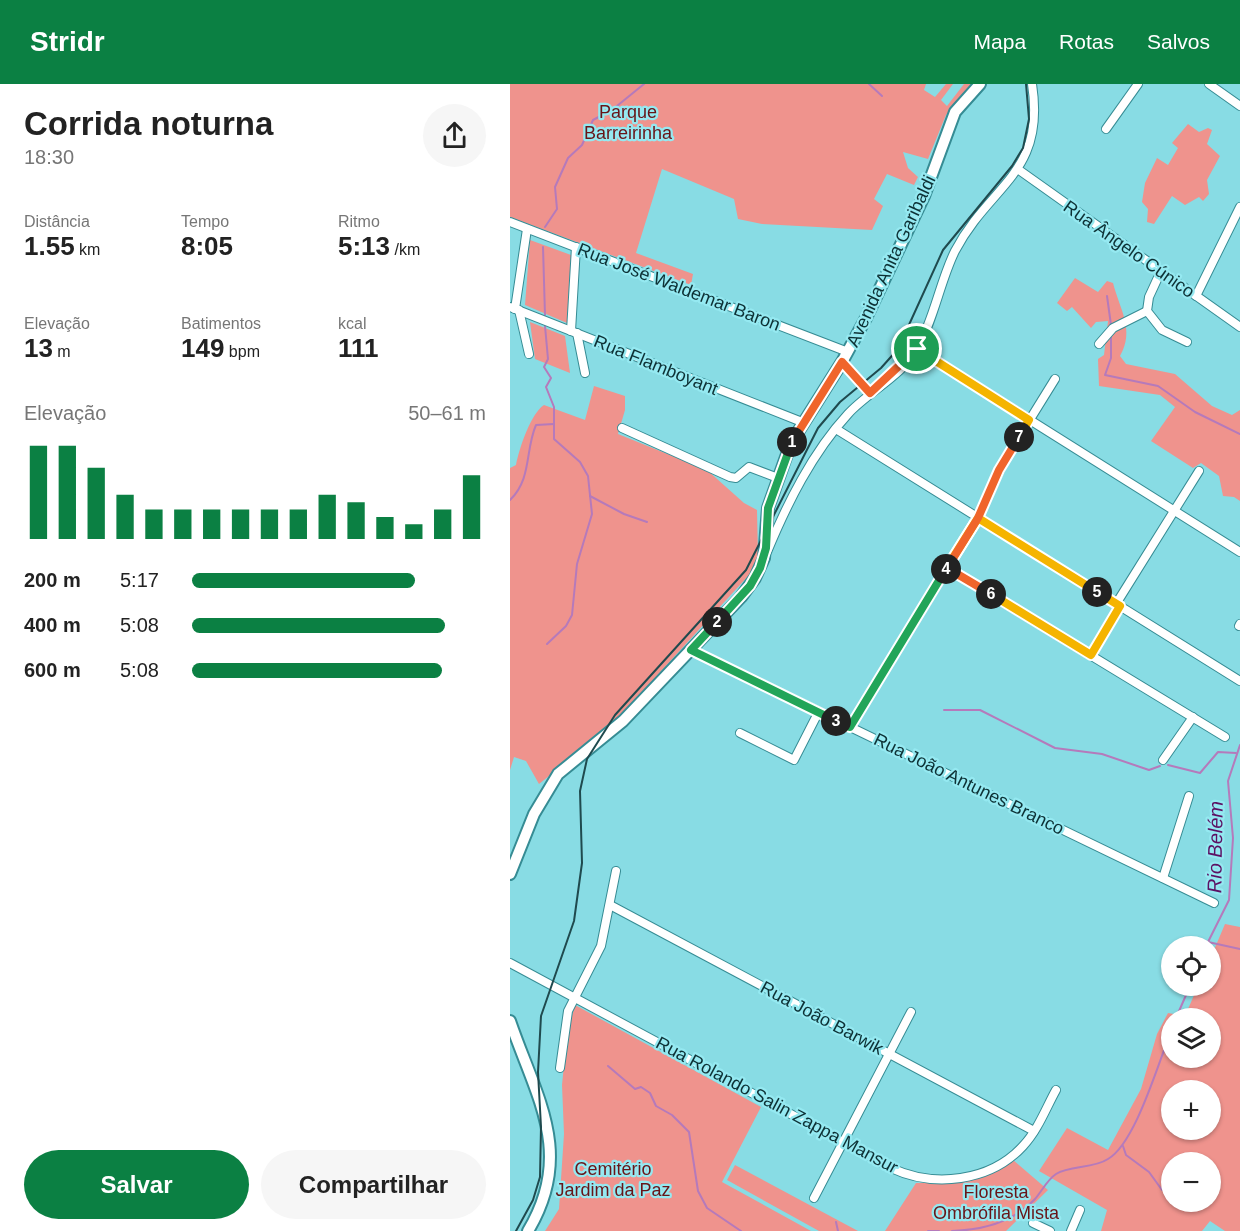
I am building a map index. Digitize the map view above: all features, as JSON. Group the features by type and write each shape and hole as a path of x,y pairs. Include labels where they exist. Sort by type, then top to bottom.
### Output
{"main road":[{"name":"Avenida Anita Garibaldi","path":"510,874 534,814 558,774 612,732 750,586 764,558 768,508 777,478 802,423 848,352 921,203 951,121 960,105 980,84"},
{"path":"510,1021 514,1044 544,1110 551,1151 546,1194 528,1231"}],"street":[{"path":"764,558 795,489 836,429 917,349 959,243 1018,170 1029,150 1034,126 1032,84"},
{"path":"1106,129 1138,84"},
{"path":"1209,84 1240,106"},
{"name":"Rua Ângelo Cúnico","path":"1018,170 1240,327"},
{"path":"1196,296 1240,207"},
{"name":"Rua José Waldemar Baron","path":"510,222 848,352"},
{"path":"527,229 515,309 529,354"},
{"path":"576,248 574,332 585,373"},
{"path":"1161,271 1149,297 1147,311 1162,330 1187,342"},
{"name":"Rua Flamboyant","path":"515,309 802,423"},
{"path":"1099,344 1113,328 1147,311"},
{"path":"917,349 1240,552"},
{"path":"842,362 870,393"},
{"path":"850,727 978,518 999,470 1055,379"},
{"path":"622,429 730,477 736,478 749,467 777,478"},
{"path":"836,429 1240,681"},
{"path":"1091,655 1118,605 1199,471"},
{"path":"947,568 1225,736"},
{"name":"Rua João Antunes Branco","path":"691,650 1214,903"},
{"path":"740,733 794,760 818,713"},
{"path":"1163,760 1193,717"},
{"path":"1164,878 1189,796"},
{"path":"560,1068 565,1022 574,997 601,946 616,871"},
{"name":"Rua João Barwik","path":"610,905 1034,1131"},
{"name":"Rua Rolando Salin Zappa Mansur","path":"510,963 843,1142 901,1172 924,1178 947,1179 971,1176 993,1168 1014,1154 1034,1131 1056,1090"},
{"path":"814,1198 911,1012"},
{"path":"1071,1231 1080,1210"},
{"path":"1033,1223 1040,1229 1050,1231"}],"green space":[{"name":"Parque Barreirinha","path":"510,84 926,84 924,90 935,97 946,84 953,84 941,100 947,106 964,84 971,84 946,115 928,159 903,152 908,168 918,177 914,185 887,174 874,199 883,206 872,230 762,224 738,219 734,199 662,169 636,253 693,274 691,285 510,217"},
{"path":"1188,124 1199,132 1208,128 1212,130 1207,144 1220,156 1207,180 1209,194 1203,201 1199,197 1185,205 1172,196 1154,224 1147,222 1148,209 1142,202 1145,183 1157,158 1168,165 1178,148 1172,143"},
{"path":"530,240 571,255 567,323 525,305"},
{"path":"1075,278 1098,292 1107,281 1113,283 1125,320 1126,337 1120,356 1126,364 1175,374 1212,406 1232,415 1240,410 1240,501 1234,497 1223,496 1219,476 1201,463 1193,468 1151,441 1175,407 1160,395 1099,386 1098,359 1104,355 1108,321 1096,322 1091,328 1072,307 1067,311 1057,303"},
{"path":"530,322 565,336 570,373 535,359"},
{"path":"594,386 625,396 625,410 618,434 707,470 744,503 757,510 758,557 750,574 608,729 539,784 526,761 514,757 510,770 510,468 516,465 526,432 539,409 544,405 585,420"},
{"name":"Floresta Ombrófila Mista","path":"1225,924 1240,927 1240,1231 1225,1231 1210,1221 1202,1231 1101,1231 1107,1210 1039,1171 1067,1128 1108,1150 1141,1089 1161,1026 1161,1068 1221,1068 1221,1008 1188,1008 1194,996 1221,996 1220,936"},
{"name":"Cemitério Jardim da Paz","path":"575,1005 761,1107 722,1182 811,1231 545,1231 559,1209 564,1134 562,1085 567,1034"},
{"name":"Floresta Ombrófila Mista","path":"1013,1160 1048,1190 1006,1231 885,1231 916,1183 966,1179 988,1173"},
{"path":"735,1165 858,1231 819,1231 727,1180"}],"waterway":[{"path":"545,227 557,209 555,187 568,158 582,145 593,120 612,110 644,84"},
{"path":"869,84 882,96"},
{"path":"543,247 545,315"},
{"path":"1107,296 1111,325"},
{"path":"545,326 548,359 544,367 551,378 546,387 554,407 554,439 580,462 588,476 592,514 577,564 572,615 566,626 547,644"},
{"path":"1111,335 1111,358 1105,375 1158,386 1195,412 1240,434"},
{"path":"510,500 522,483 536,425 554,424"},
{"path":"590,496 624,514 647,522"},
{"path":"944,710 980,710 1055,748 1102,754 1149,770 1160,766"},
{"name":"Rio Belém","path":"1211,936 1229,900 1233,838 1228,781 1240,745"},
{"path":"1168,765 1200,773 1218,752 1236,753"},
{"path":"1221,945 1240,949"},
{"name":"Rio Belém","path":"1180,1008 1186,996"},
{"name":"Rio Belém","path":"952,1231 975,1229 1007,1219 1027,1207 1056,1174 1108,1159 1118,1150 1137,1119 1161,1059"},
{"name":"Rio Belém","path":"608,1066 635,1089 641,1087 650,1093 656,1106 672,1115 689,1132 698,1191 707,1208 741,1231"},
{"path":"1123,1146 1126,1155 1149,1172 1161,1189"},
{"path":"836,1222 838,1231"},
{"name":"Rio Belém","path":"928,1231 939,1231"}],"railway":[{"path":"516,1231 533,1200 540,1177 541,1127 538,1072 541,1016 574,921 582,863 580,791 587,759 615,715 746,570 818,428 840,402 881,368 898,349 943,250 1012,166 1023,148 1029,119 1026,84"}],"route":[{"path":"917,349 906,362 870,393 842,362 802,423 786,454 768,508 766,548 755,578 741,597 691,650 850,727 891,659 947,568 978,518 1120,606 1091,655 947,568 978,518 994,480 1029,420 917,349"}]}
